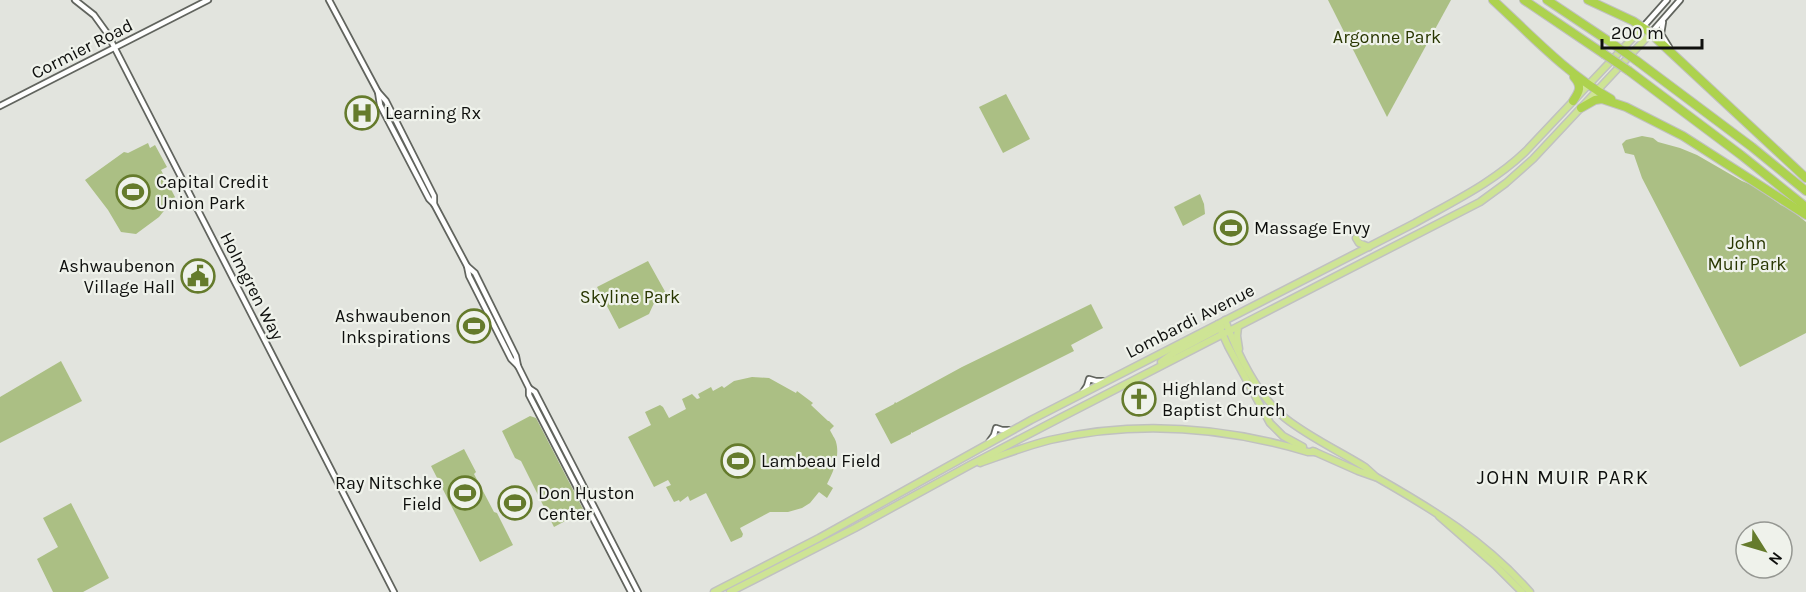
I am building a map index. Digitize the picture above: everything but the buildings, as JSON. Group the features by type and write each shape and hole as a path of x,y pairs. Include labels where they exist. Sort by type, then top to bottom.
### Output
{"highway":[{"path":"1493,0 1567,69 1588,85 1683,136 1806,215"},
{"path":"1524,0 1629,71 1806,207"},
{"path":"1547,0 1637,61 1734,133 1806,191"},
{"path":"1588,0 1651,33 1806,178"},
{"path":"1567,69 1580,86 1574,101"},
{"path":"1581,108 1600,99 1626,107"}],"main road":[{"name":"Lombardi Avenue","path":"730,592 1152,371 1222,329 1225,320 1466,195 1504,170 1530,147 1642,27"},
{"name":"Lombardi Avenue","path":"714,592 817,539 1012,430 1106,381 1222,329 1238,327 1484,199 1528,164 1651,33"},
{"path":"1356,254 1357,241 1369,247"},
{"path":"1238,327 1240,353"},
{"path":"1222,329 1240,353 1262,392 1282,415 1365,467 1376,477 1449,520 1474,538 1515,575 1530,592"},
{"path":"1222,329 1272,426 1288,440 1376,477"},
{"path":"970,465 1051,440 1148,428 1220,432 1315,452"},
{"path":"1436,513 1522,592"}],"street":[{"name":"Holmgren Way","path":"75,0 94,15 115,48 394,592"},
{"name":"Cormier Road","path":"0,106 208,0"},
{"path":"329,0 378,92 380,105 429,199 434,204 467,266 475,273 516,356 530,396 631,592"},
{"path":"1642,27 1667,0"},
{"path":"1651,33 1680,0"},
{"path":"1666,16 1661,34 1674,54"},
{"path":"1078,396 1086,387 1089,379 1106,381"},
{"path":"529,388 535,392 638,592"}],"green space":[{"name":"Argonne Park","path":"1328,0 1451,0 1387,117"},
{"path":"1006,94 1030,139 1003,153 979,107"},
{"name":"John Muir Park","path":"1642,136 1697,155 1754,186 1806,222 1806,333 1740,367 1642,178 1634,155 1625,153 1622,144 1626,140"},
{"name":"Capital Credit Union Park","path":"148,143 150,148 155,145 167,167 161,170 175,197 159,217 136,234 121,232 108,210 85,180 124,152 128,153"},
{"path":"1200,194 1205,214 1183,226 1174,207"},
{"name":"Skyline Park","path":"648,261 667,295 655,301 649,314 619,329 597,287"},
{"path":"1091,304 1103,328 1071,345 1074,351 891,444 875,414 962,367"},
{"path":"61,361 82,401 0,443 0,397"},
{"name":"Lambeau Field","path":"752,377 769,378 796,393 797,391 813,403 811,405 834,426 830,430 836,441 837,458 827,484 833,488 827,498 819,492 810,503 802,508 788,512 770,512 740,528 742,537 731,542 706,493 690,501 688,496 680,502 679,500 674,502 666,487 671,485 668,480 654,487 628,437 651,425 645,412 660,405 669,418 686,409 682,399 692,394 697,399 700,398 698,394 711,387 713,391 722,386 724,388 734,381"},
{"path":"530,416 536,418 584,511 554,527 521,461 515,458 502,431"},
{"name":"Ray Nitschke Field","path":"464,449 476,472 474,474 513,545 480,562 431,466"},
{"path":"71,503 109,578 83,592 53,592 37,559 58,547 43,518"}],"place":[{"name":"Learning Rx","path":"362,113"},
{"name":"Capital Credit Union Park","path":"133,192"},
{"name":"Massage Envy","path":"1231,228"},
{"name":"Ashwaubenon Village Hall","path":"198,276"},
{"name":"Ashwaubenon Inkspirations","path":"474,326"},
{"name":"Highland Crest Baptist Church","path":"1139,399"},
{"name":"Lambeau Field","path":"738,461"},
{"name":"Ray Nitschke Field","path":"465,493"},
{"name":"Don Huston Center","path":"515,503"}],"district":[{"name":"JOHN MUIR PARK","path":"1563,477"}]}
